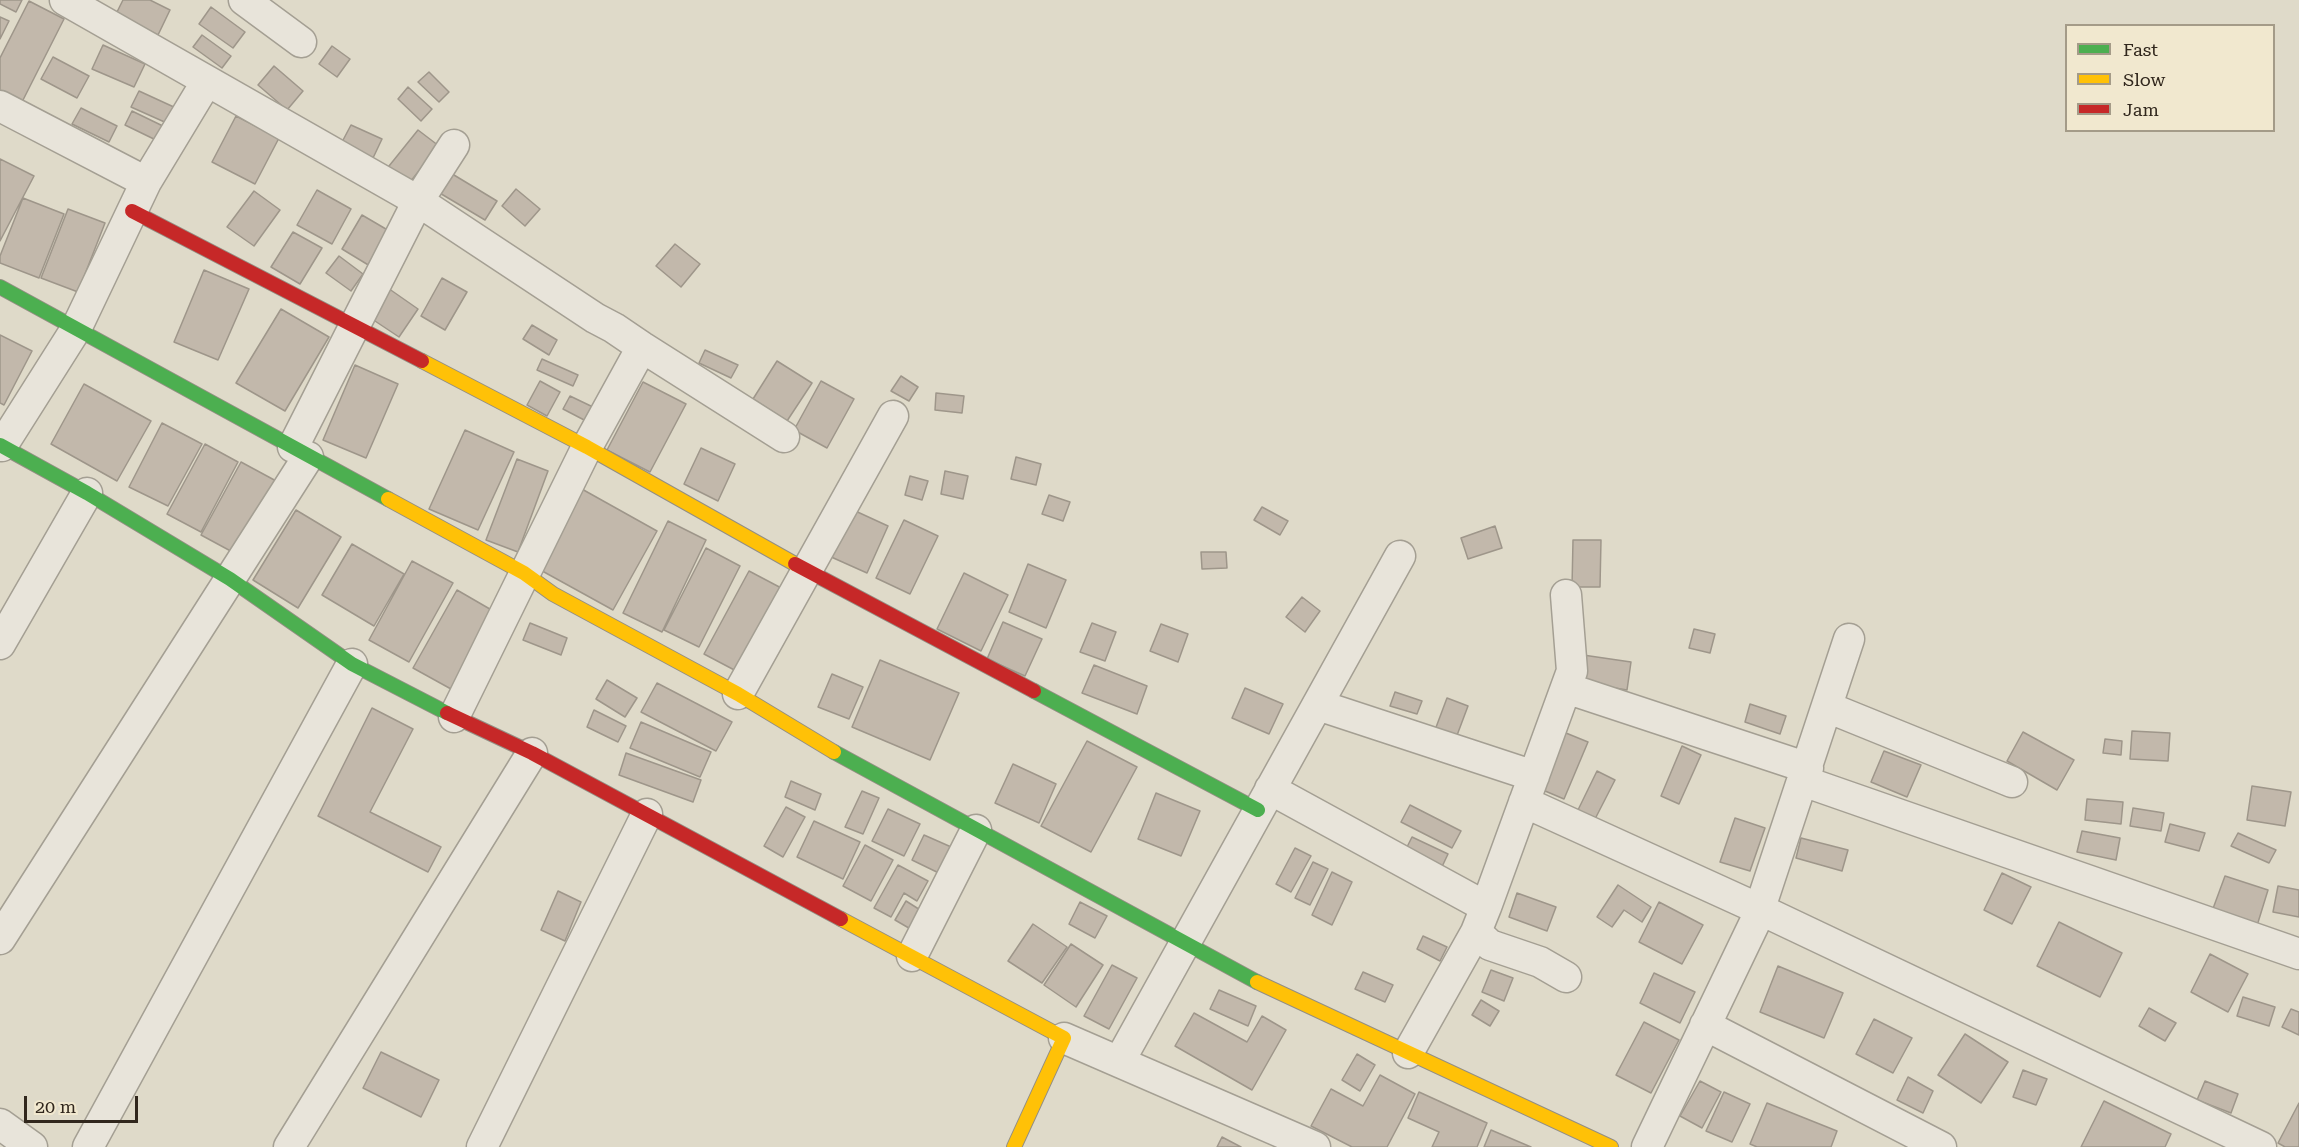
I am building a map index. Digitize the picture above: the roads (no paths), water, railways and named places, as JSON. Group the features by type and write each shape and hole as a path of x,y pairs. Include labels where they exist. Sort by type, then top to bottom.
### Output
{"street":[{"path":"65,0 418,201 784,437"},
{"path":"244,0 301,42"},
{"path":"207,81 146,182 76,329 1,446 87,493 230,579 352,664 454,717 532,753 1064,1038 1315,1147"},
{"path":"0,106 146,182"},
{"path":"0,939 230,579 301,452 354,326 418,201 454,145"},
{"path":"132,211 587,447 806,570 1264,799 1481,920 1490,945 1540,962 1566,977"},
{"path":"0,287 524,573 553,594 738,694 833,751 1236,972 1611,1147"},
{"path":"454,717 587,447 642,347"},
{"path":"738,694 893,416"},
{"path":"0,644 87,493"},
{"path":"1119,1062 1400,556"},
{"path":"1408,1053 1481,920 1566,688 1572,665 1566,595"},
{"path":"1647,1147 1756,920 1849,639"},
{"path":"88,1147 352,664"},
{"path":"1566,688 2299,954"},
{"path":"1318,705 1529,789 1759,909 2261,1147"},
{"path":"1827,707 2012,782"},
{"path":"289,1147 532,753"},
{"path":"482,1147 647,814"},
{"path":"912,956 976,830"},
{"path":"1705,1025 1941,1147"},
{"path":"1022,1145 1064,1038"},
{"path":"0,1124 32,1147"}]}
